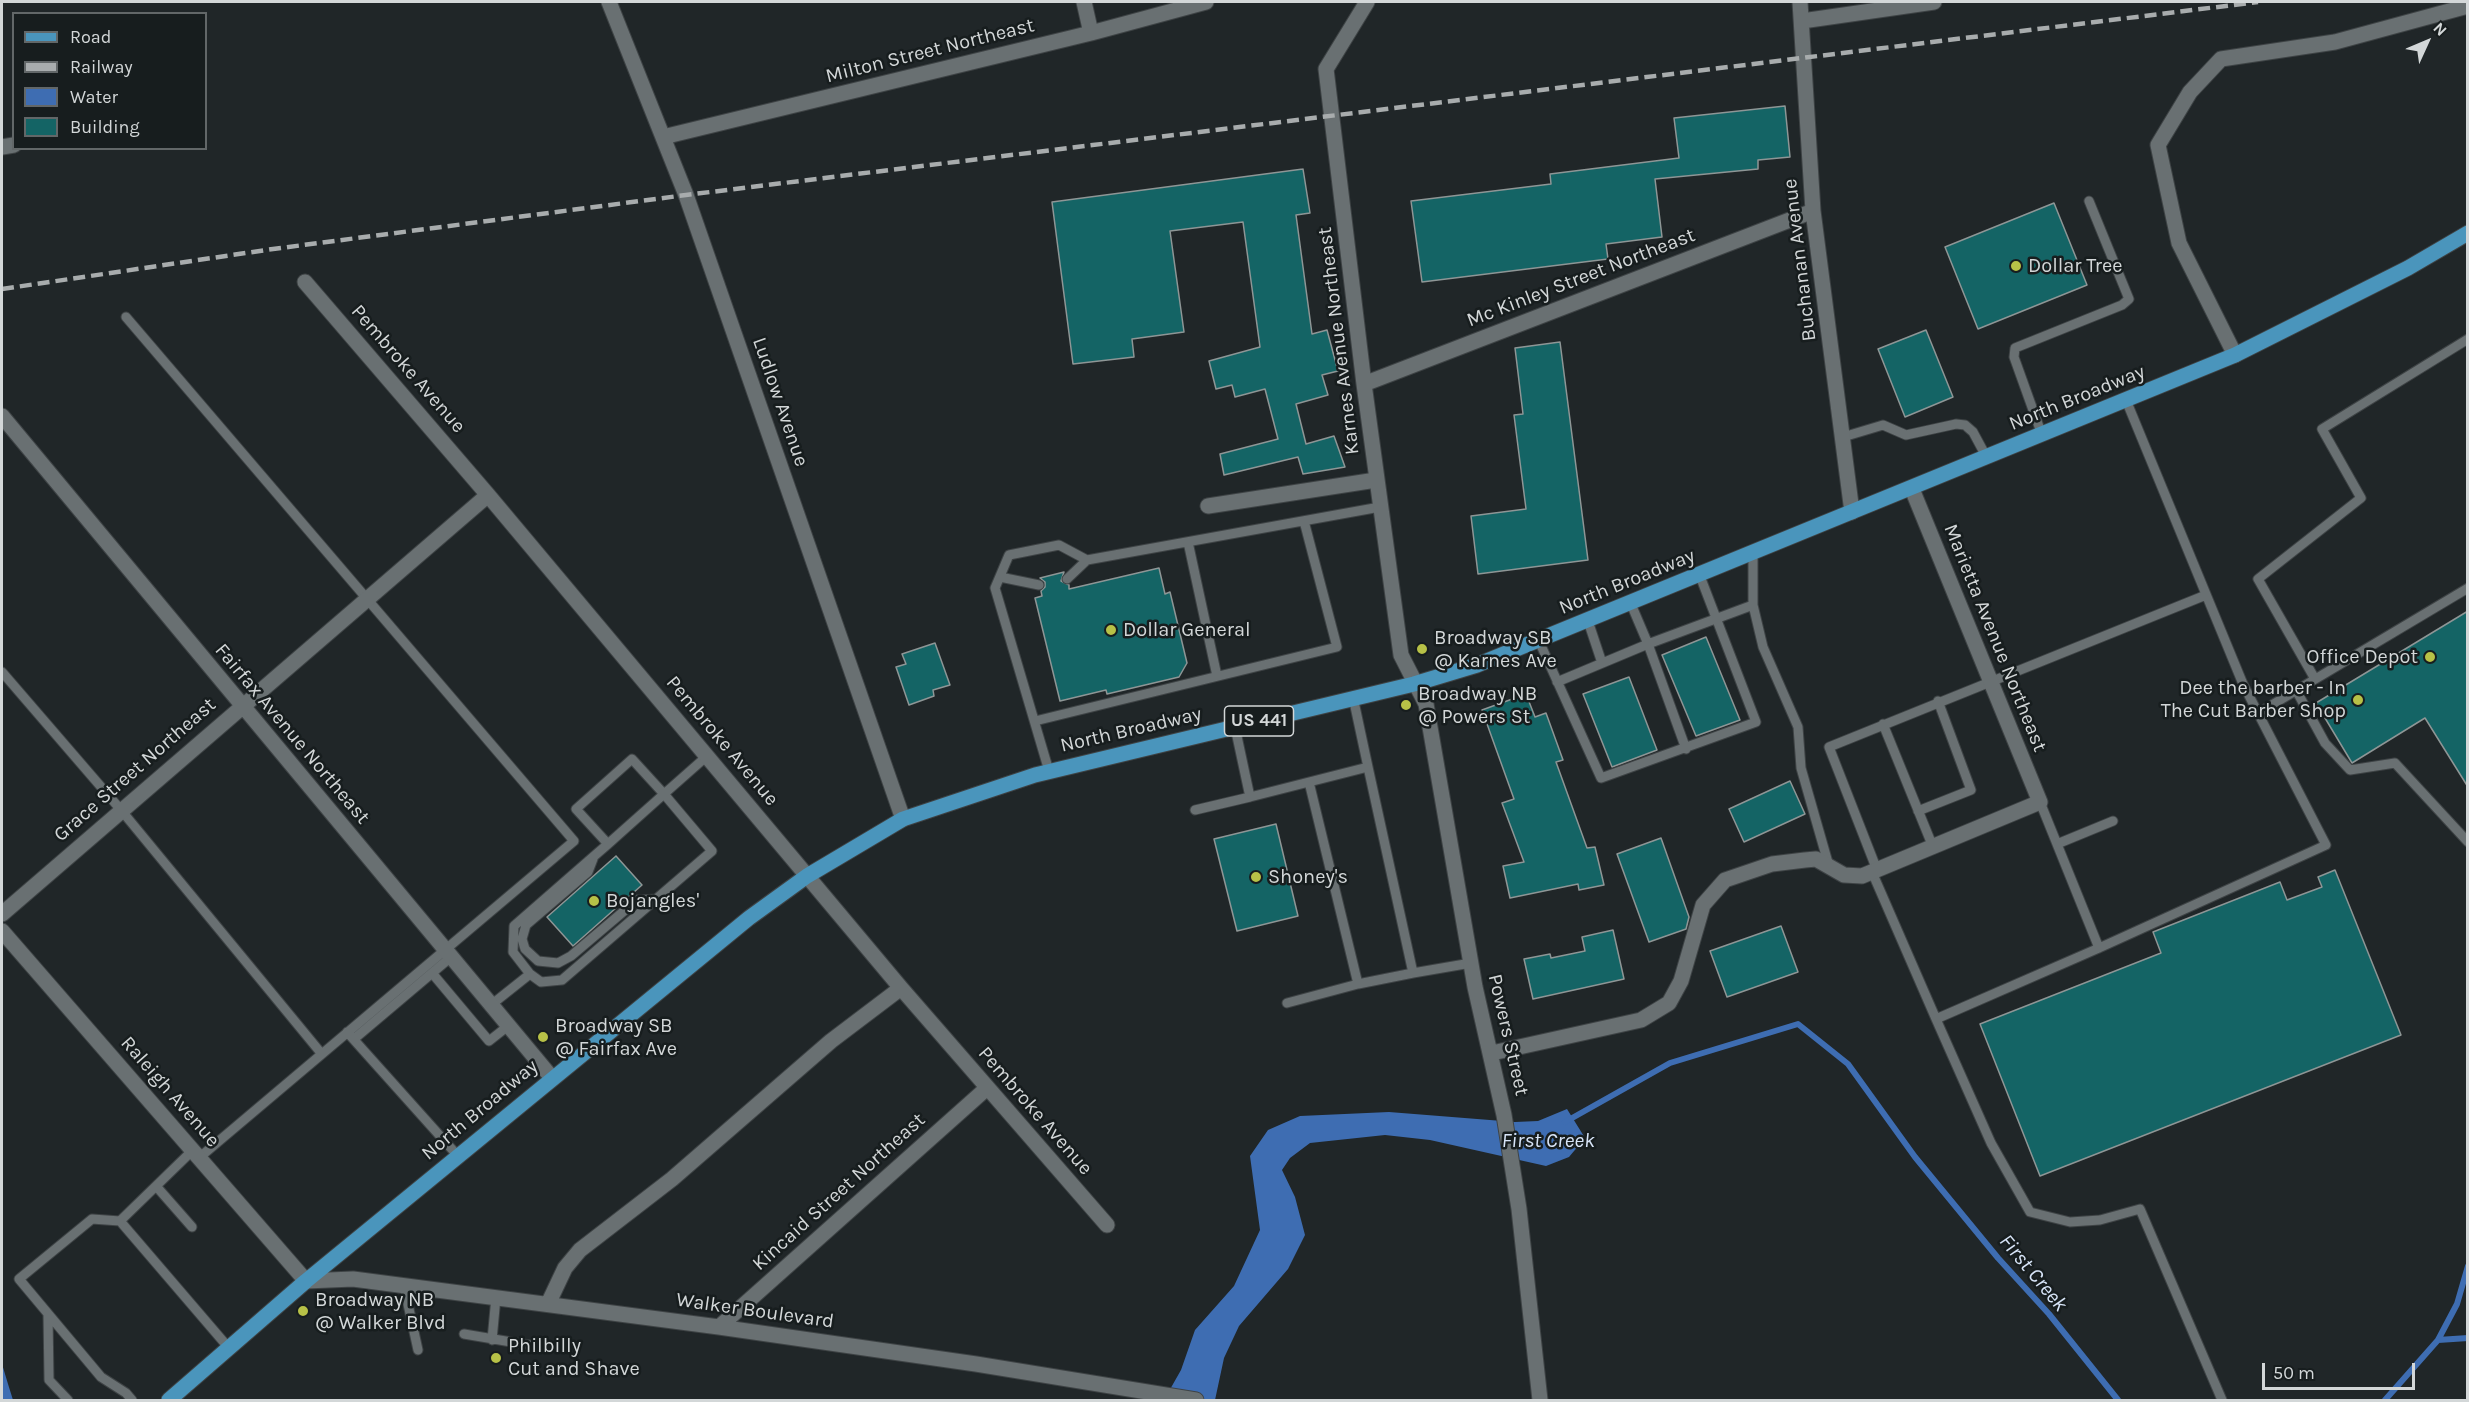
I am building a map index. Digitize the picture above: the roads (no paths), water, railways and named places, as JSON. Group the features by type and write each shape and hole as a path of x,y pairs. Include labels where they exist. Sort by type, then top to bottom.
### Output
{"main road":[{"name":"North Broadway","path":"169,1401 306,1281 749,918 807,876 903,819 1049,771 1414,684 1477,665 2235,356 2398,274 2468,233"}],"street":[{"name":"Ludlow Avenue","path":"609,2 686,195 903,819"},
{"path":"1084,2 1091,33"},
{"name":"Milton Street Northeast","path":"663,137 1091,33 1206,2"},
{"name":"Karnes Avenue Northeast","path":"1366,2 1326,69 1334,116 1376,480 1401,655 1414,684"},
{"name":"Buchanan Avenue","path":"1800,2 1812,211 1852,512"},
{"path":"1802,21 1934,2"},
{"path":"2235,356 2179,243 2158,145 2190,92 2220,58 2335,42 2468,6"},
{"name":"Mc Kinley Street Northeast","path":"1364,384 1812,211"},
{"name":"Pembroke Avenue","path":"305,282 489,495 901,988 1107,1225"},
{"name":"Fairfax Avenue Northeast","path":"2,416 241,707 552,1078"},
{"path":"1208,506 1376,480"},
{"name":"Marietta Avenue Northeast","path":"1912,489 2040,802"},
{"name":"Grace Street Northeast","path":"2,914 489,495"},
{"name":"Powers Street","path":"1414,684 1426,704 1470,963 1492,1053 1513,1166 1540,1401"},
{"path":"1492,1053 1641,1020 1669,1003 1681,981 1702,905 1725,880 1772,864 1816,859 1844,875 1862,876 2040,802"},
{"name":"Raleigh Avenue","path":"2,931 306,1281"},
{"path":"548,1304 565,1268 580,1250 672,1179 831,1041 901,988"},
{"name":"Kincaid Street Northeast","path":"719,1327 987,1088"},
{"name":"Walker Boulevard","path":"306,1281 353,1279 719,1327 976,1364 1196,1401"}],"lane":[{"path":"2042,435 2014,357 2015,348 2122,305 2129,298 2089,201"},
{"path":"126,317 574,841 448,953 350,1035"},
{"path":"2315,679 2258,579 2361,498 2322,429 2468,339"},
{"path":"1936,1018 2099,948 2326,845 2260,712 2243,684 2126,400"},
{"path":"1843,436 1883,425 1906,435 1945,424 1965,425 1973,432 1986,458"},
{"path":"1067,579 1087,560 1380,507"},
{"path":"1035,721 1337,647 1304,521"},
{"path":"1188,542 1217,676"},
{"path":"1049,771 995,588 1009,555 1059,545 1087,560"},
{"path":"1753,553 1753,605 1763,647 1797,727 1801,768 1829,866"},
{"path":"1539,641 1601,778 1756,722 1700,576"},
{"path":"1000,577 1039,585"},
{"path":"2260,712 2468,588"},
{"path":"2206,595 1990,680 1829,747 1874,871 1936,1018 1991,1143 2030,1212 2070,1222 2100,1220 2140,1209 2222,1401"},
{"path":"1631,604 1686,749"},
{"path":"1557,682 1648,644 1753,605"},
{"path":"1588,621 1602,663"},
{"path":"2,672 121,810 321,1053"},
{"path":"2296,690 2325,743 2350,770 2395,763 2468,842"},
{"path":"1353,697 1413,973"},
{"path":"1918,811 1971,790 1938,701"},
{"path":"1883,724 1933,847"},
{"path":"1234,727 1250,797"},
{"path":"608,844 576,808 632,759 664,794 712,851 562,980 541,982 530,974 513,952 514,926 608,844 664,794 708,756"},
{"path":"1195,810 1368,767"},
{"path":"1309,782 1358,984"},
{"path":"2040,802 2099,948"},
{"path":"2057,844 2114,821"},
{"path":"593,857 588,872 526,925 522,939 525,949 538,961 558,963 571,956 637,900 658,899"},
{"path":"120,1221 156,1186 321,1053 350,1035 432,973 448,953"},
{"path":"1287,1003 1358,984 1470,963"},
{"path":"432,973 489,1041 508,1026"},
{"path":"492,1005 530,974"},
{"path":"350,1035 458,1156"},
{"path":"156,1186 192,1227"},
{"path":"132,1401 126,1393 101,1377 19,1279 92,1219 120,1221 228,1347"},
{"path":"404,1286 418,1350"},
{"path":"492,1340 496,1298"},
{"path":"48,1315 49,1380 68,1401"},
{"path":"464,1334 535,1346"}],"water":[{"name":"First Creek","path":"1567,1109 1585,1138 1569,1157 1546,1166 1430,1140 1385,1135 1310,1143 1290,1158 1282,1170 1295,1197 1305,1235 1288,1269 1239,1326 1224,1358 1215,1400 1164,1400 1181,1370 1195,1330 1234,1286 1260,1230 1250,1156 1268,1130 1300,1116 1389,1112 1515,1122 1538,1121"},
{"path":"2,1364 8,1384 13,1400 2,1400"}],"waterway":[{"name":"First Creek","path":"1565,1122 1670,1063 1798,1024 1848,1064 1915,1157 1998,1258 2049,1314 2118,1400"},
{"name":"First Creek","path":"2385,1400 2438,1340 2457,1304 2468,1266"},
{"path":"2438,1340 2468,1338"}],"railway":[{"path":"2,289 273,249 686,195 2258,2"}],"place":[{"name":"Dollar Tree","path":"2016,266"},
{"name":"Dollar General","path":"1111,630"},
{"name":"Broadway SB @ Karnes Ave","path":"1422,649"},
{"name":"Office Depot","path":"2430,657"},
{"name":"Dee the barber - In The Cut Barber Shop","path":"2358,700"},
{"name":"Broadway NB @ Powers St","path":"1406,705"},
{"name":"Shoney's","path":"1256,877"},
{"name":"Bojangles'","path":"594,901"},
{"name":"Broadway SB @ Fairfax Ave","path":"543,1037"},
{"name":"Broadway NB @ Walker Blvd","path":"303,1311"},
{"name":"Philbilly Cut and Shave","path":"496,1358"}]}
